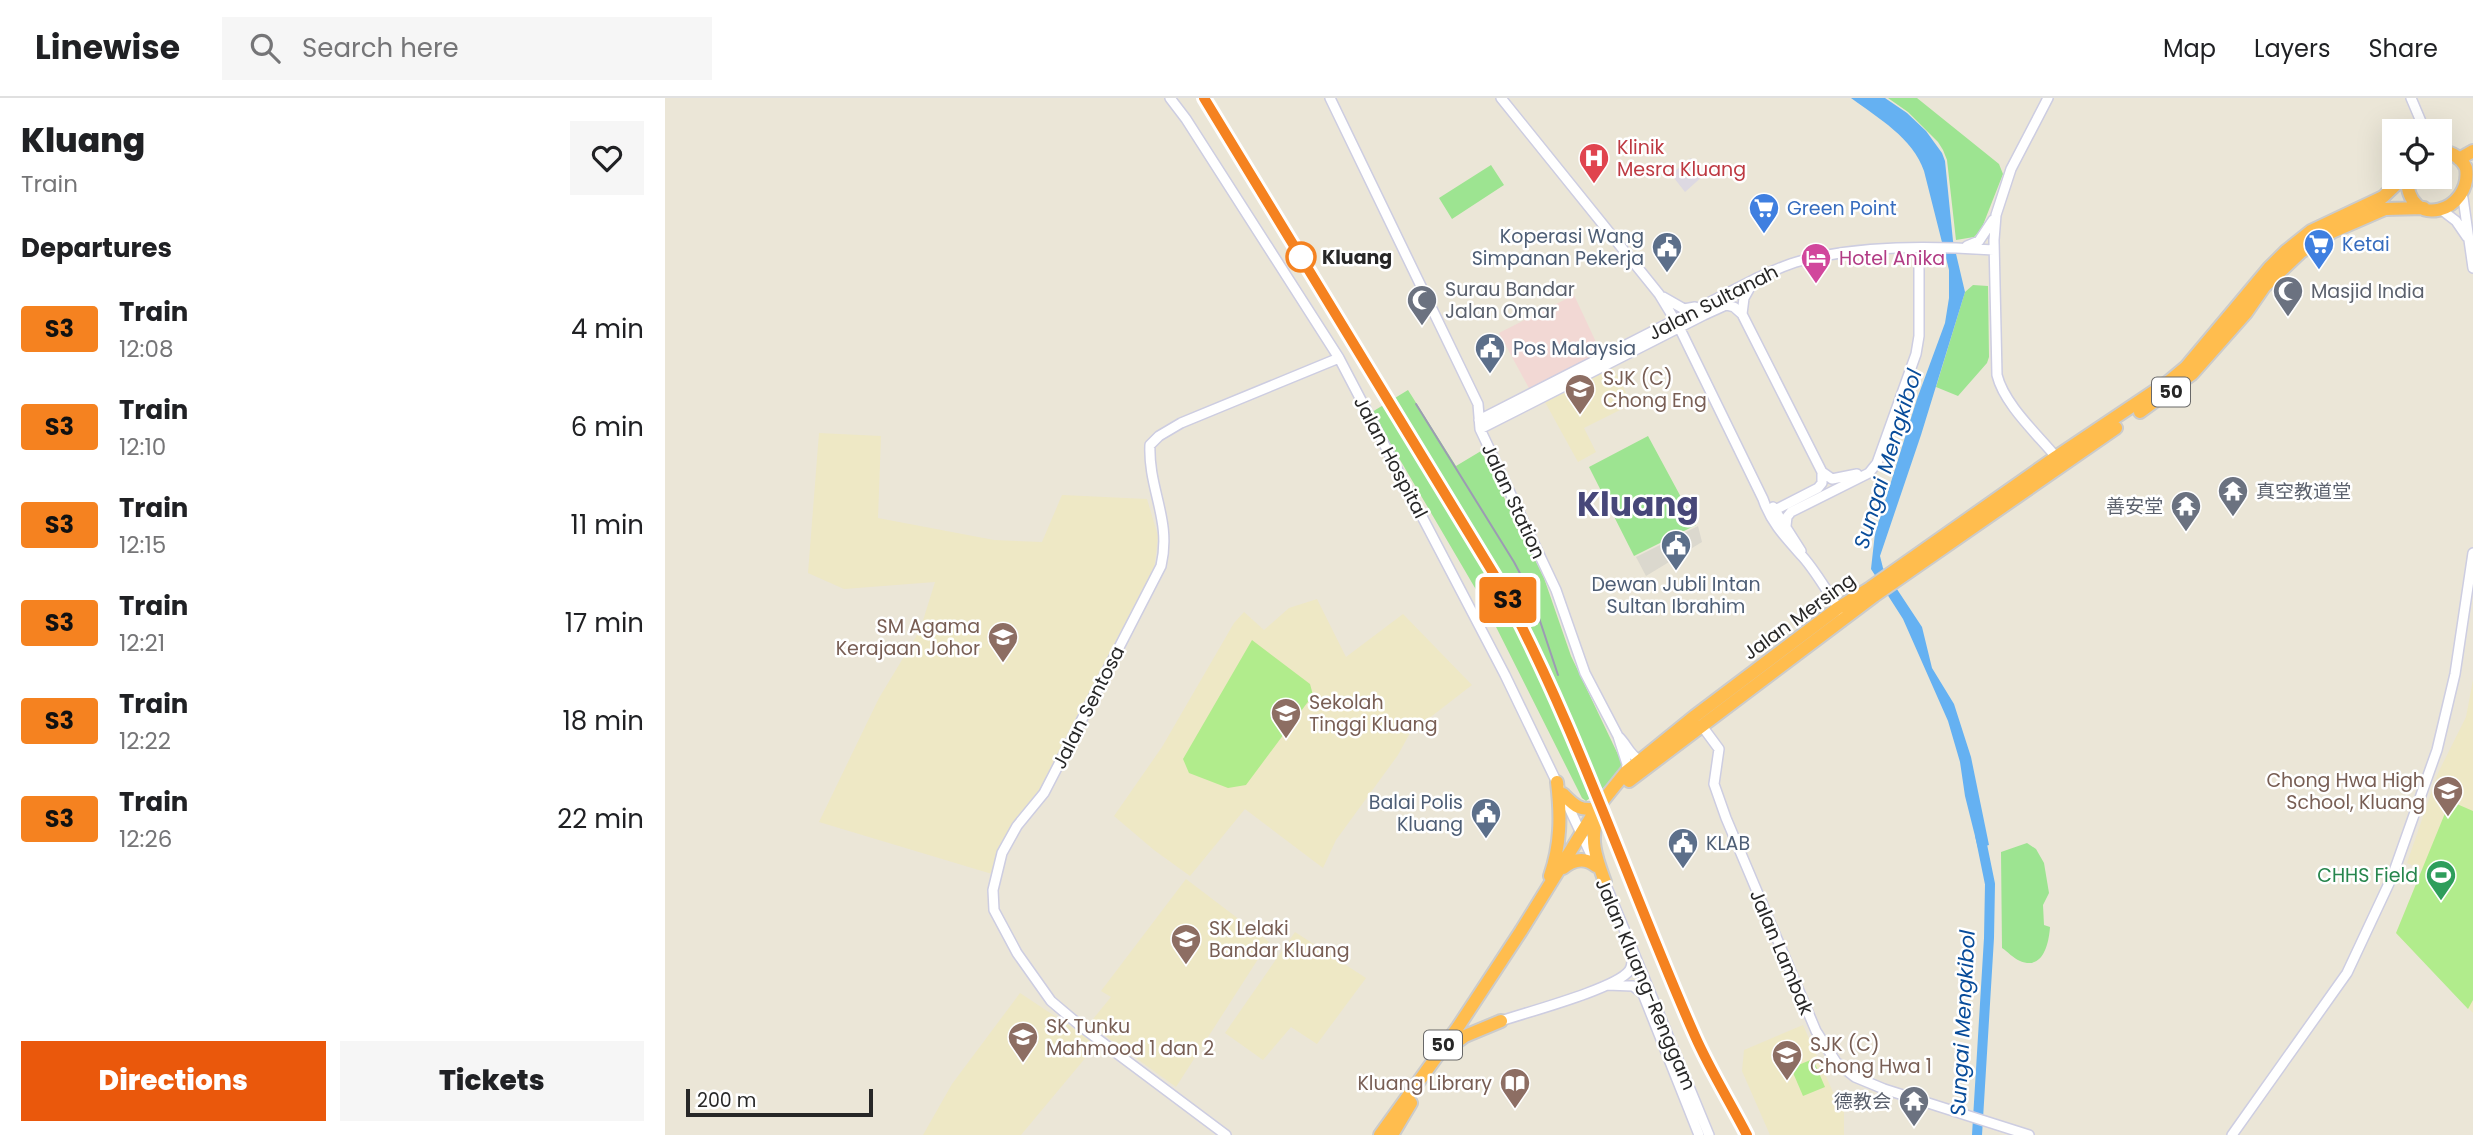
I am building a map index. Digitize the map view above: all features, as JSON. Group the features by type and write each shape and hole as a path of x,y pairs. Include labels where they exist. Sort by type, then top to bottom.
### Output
{"highway":[{"path":"2459,159 2473,151"},
{"path":"2443,211 2452,208 2467,191 2468,175 2459,159 2452,155"},
{"name":"Jalan Mersing","path":"1380,1135 1496,969 1581,834 1626,772 2056,457 2137,405 2186,367 2286,251 2311,231 2383,197 2392,189"},
{"name":"50","path":"2409,189 2411,197 2424,208 2443,211"},
{"name":"Jalan Mersing","path":"1901,571 2171,391 2210,355 2264,287 2284,265 2301,252 2332,232 2385,209 2424,208"},
{"name":"Jalan Mersing","path":"1598,811 1637,774 1702,726 1842,613"},
{"path":"1679,731 1695,723 1702,726"},
{"path":"1560,788 1577,808 1598,811 1594,829 1594,852 1605,882"},
{"path":"1543,897 1554,864 1559,837 1560,788"},
{"path":"1557,873 1567,864 1581,860 1597,866"},
{"path":"1496,969 1494,978 1473,1010 1472,1018 1479,1024 1501,1021"},
{"path":"1392,1135 1433,1066 1450,1046 1465,1036 1501,1021"}],"street":[{"name":"Jalan Hospital","path":"1170,98 1339,358 1505,675 1581,834"},
{"path":"1177,98 1186,119"},
{"name":"Jalan Station","path":"1330,98 1478,404 1480,425 1556,590 1585,673 1618,736 1627,764 1626,772"},
{"path":"1500,98 1659,294 1677,324 1768,513 1784,539 1802,556 1842,613"},
{"path":"1966,247 1974,245 1983,237 1996,215 2011,169 2048,98"},
{"path":"2411,98 2419,119"},
{"path":"2467,191 2468,238 2473,268"},
{"path":"2443,211 2456,221 2468,238"},
{"path":"1996,215 1994,250 1999,385 2007,399 2056,457"},
{"name":"Jalan Sultanah","path":"1677,324 1709,303 1755,279 1802,261 1848,253 1905,248 1966,247 1994,250"},
{"path":"1786,526 1787,517 1793,510 1869,473 1883,449 1916,354 1919,336 1919,266 1916,257 1905,248"},
{"path":"1919,266 1933,248"},
{"path":"1755,279 1744,298 1741,314 1822,472 1828,477 1838,479 1869,473"},
{"path":"1659,294 1684,309 1709,303"},
{"name":"Jalan Sultanah","path":"1480,425 1677,324 1726,305 1734,307 1741,314"},
{"name":"Jalan Sentosa","path":"1226,1135 1051,1001 1035,981 1002,928 994,910 994,879 1002,853 1017,826 1044,793 1161,566 1166,547 1165,528 1153,474 1150,445 1159,436 1181,423 1339,358"},
{"path":"1775,510 1818,488 1822,483 1822,472"},
{"path":"1763,499 1786,526 1802,556"},
{"path":"2232,1135 2347,973 2392,877 2438,745 2459,651 2473,553"},
{"name":"Jalan Lambak","path":"1702,726 1719,749 1720,755 1714,775 1717,796 1816,1031 1836,1062 1855,1077 1884,1089 2029,1135"},
{"name":"Jalan Station","path":"1618,736 1632,755 1640,760"},
{"name":"Jalan Kluang-Renggam","path":"1581,834 1605,882 1709,1135"},
{"path":"1501,1021 1607,985 1629,972 1632,964 1631,946"},
{"name":"Jalan Kluang-Renggam","path":"1607,985 1633,986 1643,994 1699,1135"}],"shaded area":[{"path":"1691,158 1705,174 1685,192 1671,174"},
{"path":"1574,295 1603,357 1531,392 1499,333"},
{"name":"SJK (C) Chong Eng","path":"1612,366 1632,404 1584,428 1596,452 1578,462 1545,402"},
{"name":"SM Agama Kerajaan Johor","path":"819,433 881,436 878,518 994,540 1042,542 1062,495 1147,499 1158,536 1154,571 1037,797 1012,825 992,874 819,822 879,698 920,630 935,582 844,589 808,573"},
{"path":"1698,526 1702,542 1646,576 1636,557"},
{"name":"Sekolah Tinggi Kluang","path":"1317,599 1346,657 1403,614 1472,685 1410,733 1398,755 1336,840 1323,868 1245,809 1190,876 1114,816 1162,747 1234,623 1244,612 1264,630 1289,608"},
{"name":"CHHS Field","path":"2473,680 2473,1013 2396,933 2422,870 2407,863 2438,773 2466,717"},
{"name":"SK Lelaki Bandar Kluang","path":"1186,879 1269,942 1176,1087 1089,1024 1111,997 1101,991"},
{"path":"1295,932 1366,978 1317,1044 1291,1027 1263,1060 1225,1033"},
{"name":"SK Tunku Mahmood 1 dan 2","path":"1020,993 1097,1044 1021,1135 923,1135 952,1084"},
{"name":"SJK (C) Chong Hwa 1","path":"1803,1025 1833,1092 1844,1108 1844,1135 1770,1135 1742,1071 1744,1050"}],"green space":[{"path":"1888,98 1917,98 1999,164 2003,174 1981,230 1974,237 1956,240 1947,160 1943,150 1908,112"},
{"path":"1491,165 1504,185 1452,219 1439,198"},
{"path":"1973,285 1988,286 1989,357 1987,363 1958,396 1936,387 1965,292"},
{"path":"1408,390 1456,466 1481,451 1544,578 1571,656 1623,765 1622,773 1586,801 1582,798 1485,605 1372,412"},
{"path":"1648,436 1696,525 1634,556 1589,467"},
{"path":"1252,640 1310,684 1313,695 1246,785 1228,788 1189,773 1183,759"},
{"name":"CHHS Field","path":"2450,801 2473,811 2473,1000 2468,1009 2396,933"},
{"path":"2027,843 2036,849 2044,863 2049,893 2043,905 2044,925 2050,927 2043,954 2034,962 2028,963 2017,960 2002,948 2001,852"},
{"path":"1813,1059 1825,1087 1803,1096 1791,1068"}],"water":[{"name":"Sungai Mengkibol","path":"1851,98 1885,98 1907,113 1926,131 1945,161 1953,241 1965,292 1880,556 1883,568 1922,627 1932,668 1954,704 1971,757 1989,845 1978,848 1960,762 1948,721 1903,619 1871,569 1875,533 1917,399 1945,323 1949,298 1949,270 1919,159 1912,148 1883,121"}],"waterway":[{"name":"Sungai Mengkibol","path":"1977,1135 1990,884 1980,835"}],"railway":[{"path":"1204,98 1498,581 1553,692 1695,1036 1747,1135"},
{"path":"1416,404 1531,594 1558,675"}],"train":[{"name":"S3","path":"1204,98 1519,619 1696,1038 1747,1135"}],"place":[{"name":"Klinik Mesra Kluang","path":"1594,185"},
{"name":"Green Point","path":"1764,235"},
{"name":"Kluang","path":"1301,257"},
{"name":"Ketai","path":"2319,271"},
{"name":"Koperasi Wang Simpanan Pekerja","path":"1667,274"},
{"name":"Hotel Anika","path":"1816,285"},
{"name":"Masjid India","path":"2288,318"},
{"name":"Surau Bandar Jalan Omar","path":"1422,327"},
{"name":"Pos Malaysia","path":"1490,375"},
{"name":"SJK (C) Chong Eng","path":"1580,416"},
{"name":"真空教道堂","path":"2233,518"},
{"name":"善安堂","path":"2186,533"},
{"name":"Dewan Jubli Intan Sultan Ibrahim","path":"1676,572"},
{"name":"SM Agama Kerajaan Johor","path":"1003,664"},
{"name":"Sekolah Tinggi Kluang","path":"1286,740"},
{"name":"Chong Hwa High School, Kluang","path":"2448,818"},
{"name":"Balai Polis Kluang","path":"1486,840"},
{"name":"KLAB","path":"1683,870"},
{"name":"CHHS Field","path":"2441,902"},
{"name":"SK Lelaki Bandar Kluang","path":"1186,966"},
{"name":"SK Tunku Mahmood 1 dan 2","path":"1023,1064"},
{"name":"SJK (C) Chong Hwa 1","path":"1787,1082"},
{"name":"Kluang Library","path":"1515,1110"},
{"name":"德教会","path":"1914,1128"}],"district":[{"name":"Kluang","path":"1638,504"}]}
